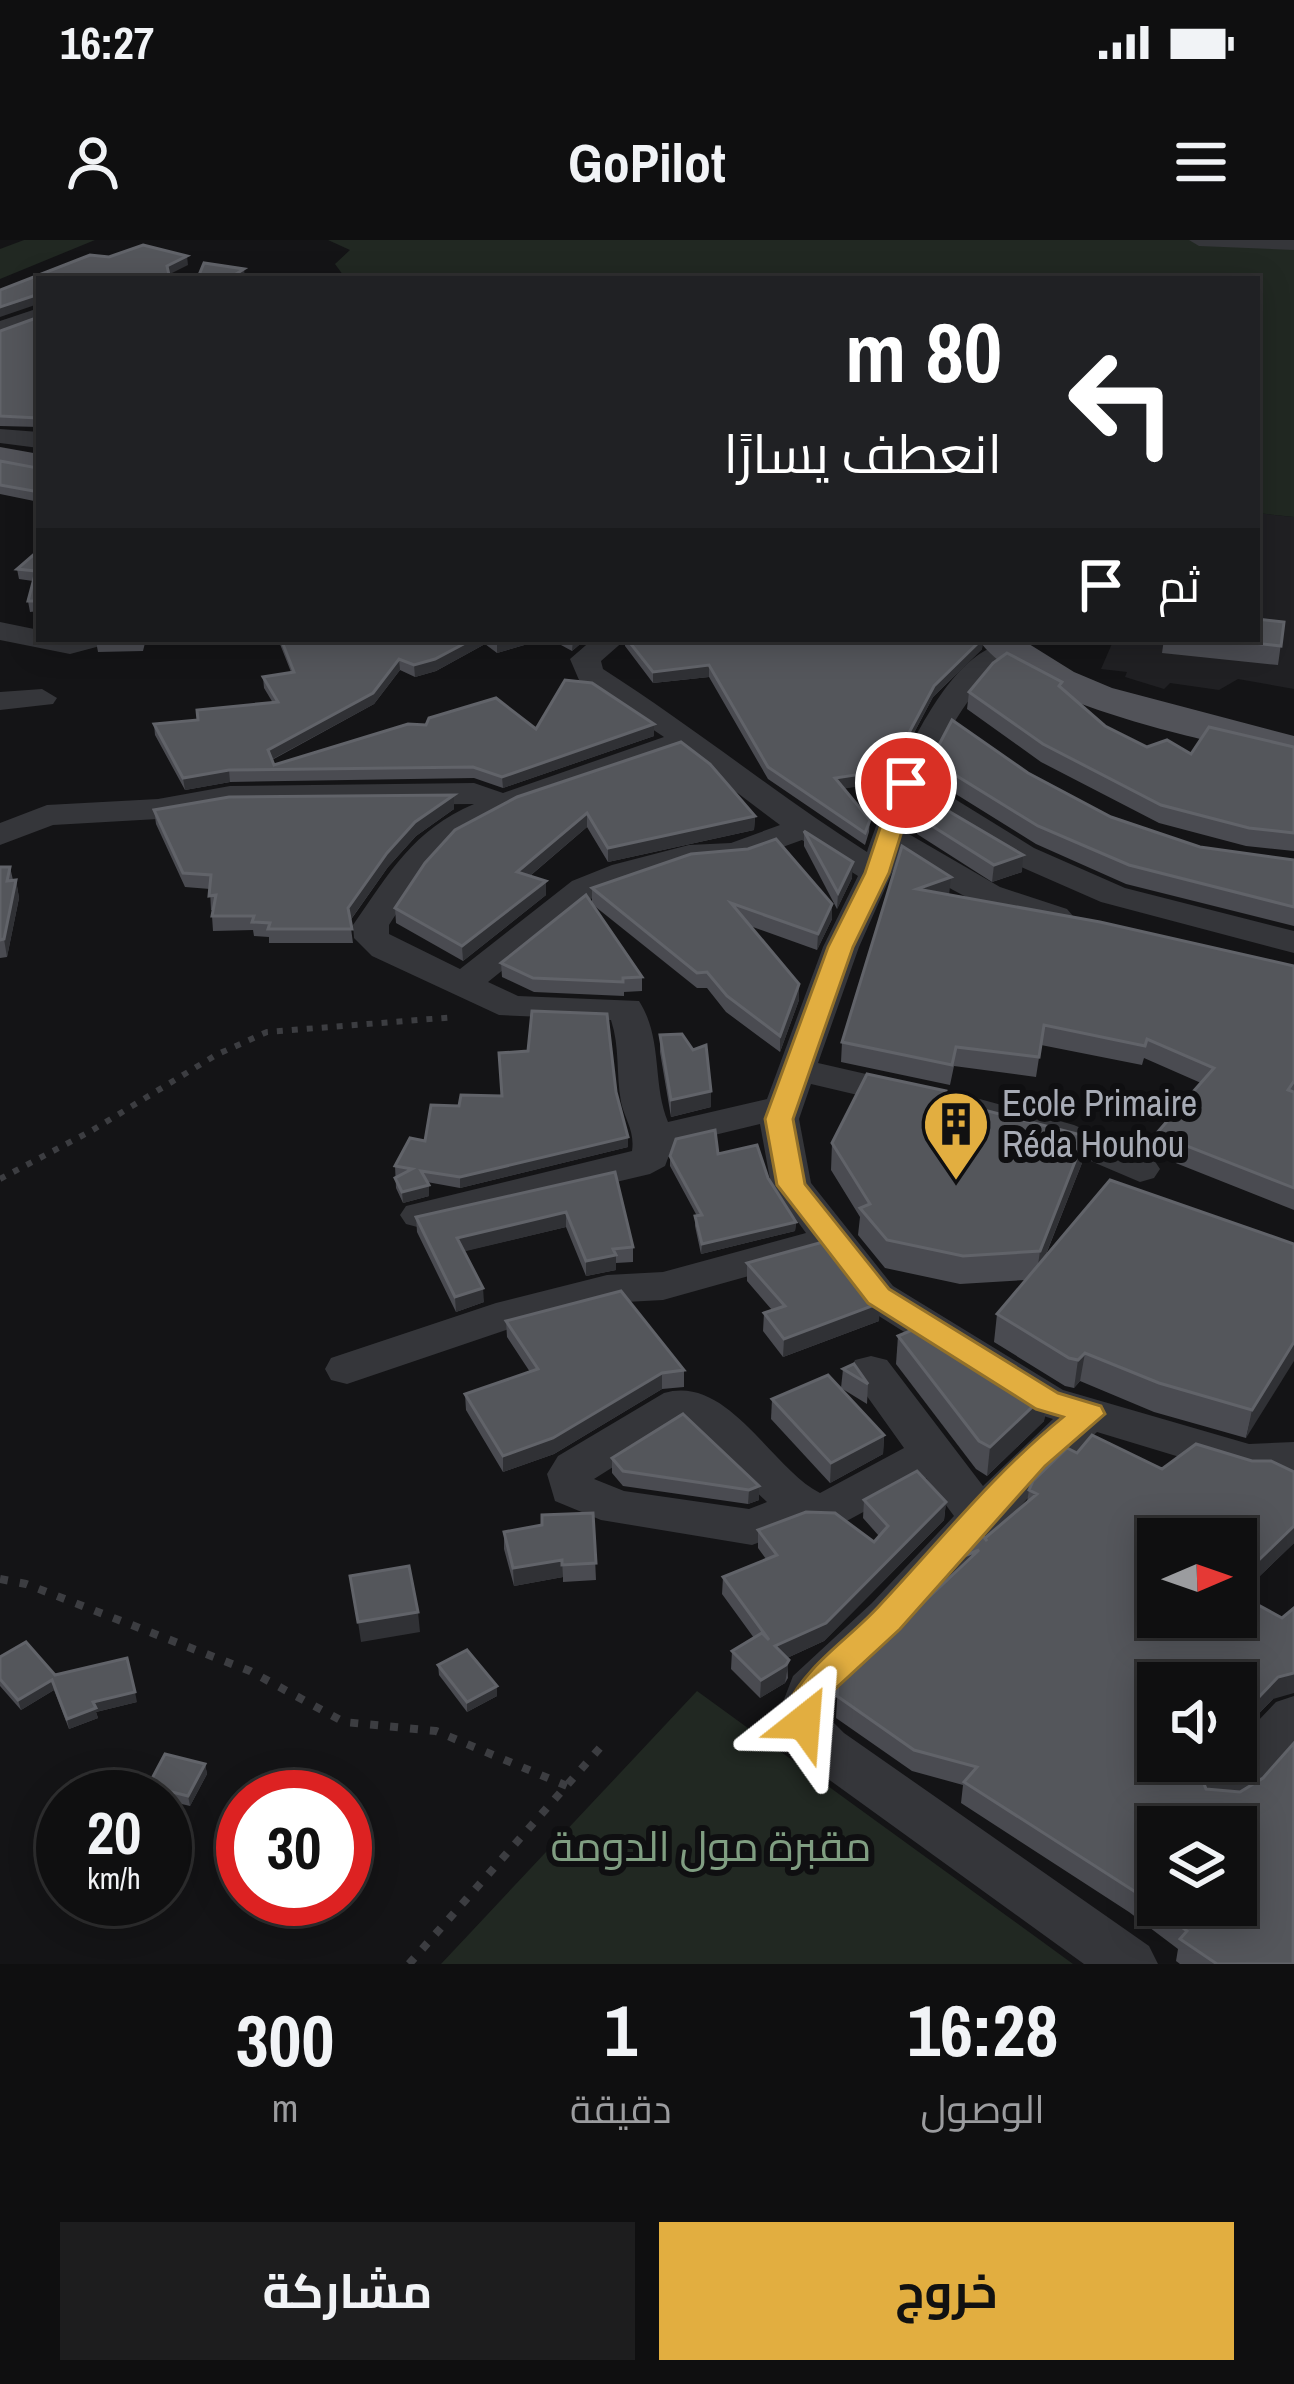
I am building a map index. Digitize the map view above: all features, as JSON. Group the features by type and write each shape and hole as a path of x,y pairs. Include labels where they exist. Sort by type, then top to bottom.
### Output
{"main road":[{"path":"0,457 36,463"},
{"path":"1004,645 1035,668 1096,694 1294,748"}],"street":[{"path":"1199,240 1294,244"},
{"path":"0,329 36,316"},
{"path":"0,436 36,440"},
{"path":"0,632 36,639"},
{"path":"607,642 585,659 590,674 688,739 806,827 1009,906 1294,970"},
{"path":"1004,645 977,670 959,724 906,783 883,855 841,947 779,1119 791,1185 878,1296 1047,1401 1249,1461 1294,1459"},
{"path":"0,701 42,698"},
{"path":"421,1215 636,1166 651,1157 654,1136 641,1103 631,1013 611,1005 523,1009 377,944 371,925 440,835 464,819 688,739"},
{"path":"906,783 1022,855 1113,895 1294,942"},
{"path":"0,835 47,815 136,811 230,796 465,793 503,804"},
{"path":"462,985 571,896 599,881 688,855 735,853 806,827"},
{"path":"796,1069 1040,1124 1100,1146 1140,1169"},
{"path":"654,1136 679,1133 749,1110 782,1111"},
{"path":"347,1369 496,1318 608,1289 663,1286 837,1238"},
{"path":"871,1371 981,1517"},
{"path":"1089,1414 1034,1458 888,1619 809,1693 804,1722 825,1748 1130,1964"},
{"path":"802,1507 826,1511 933,1453"},
{"path":"1224,1792 1294,1718"}],"path":[{"path":"0,1179 91,1131 216,1054 267,1032 523,1009"},
{"path":"0,1579 26,1584 250,1671 344,1722 436,1731 567,1786"},
{"path":"409,1964 606,1741"}],"shaded area":[{"path":"1260,513 1294,517 1294,689 1238,679 1219,690 1170,683 1164,689 1125,677 1127,672 1101,669 1113,642 1260,642"}],"green space":[{"path":"24,240 95,240 0,279 0,249"},
{"path":"328,240 1294,240 1294,517 1260,513 1260,276 344,276 335,264 350,250"},
{"name":"مقبرة مول الدومة","path":"697,1691 1073,1964 441,1964"}],"building":[{"path":"143,245 187,256 167,266 169,275 199,275 204,263 244,269 233,276 36,276 90,255 109,257"},
{"path":"36,276 36,295 0,307 0,290"},
{"path":"36,318 36,418 0,416 0,331"},
{"path":"0,461 36,468 36,491 0,485"},
{"path":"36,553 36,571 17,569"},
{"path":"36,571 36,601 28,601"},
{"path":"1260,619 1284,622 1281,646 1244,642 1260,642"},
{"path":"282,642 467,642 414,665 399,659 373,693 268,750 274,765 408,724 426,725 429,718 496,698 536,729 565,680 592,683 654,724 502,777 473,767 229,770 183,778 154,724 198,720 197,710 278,702 263,677 294,672"},
{"path":"629,642 979,642 934,686 889,770 835,778 870,820 865,833 768,767 709,665 653,672"},
{"path":"1007,653 1062,682 1059,686 1105,726 1147,747 1167,740 1191,754 1209,727 1294,747 1294,833 1249,828 1161,805 1043,744 969,692"},
{"path":"952,720 1028,773 1111,817 1200,847 1294,860 1294,907 1129,865 1038,826 931,760"},
{"path":"681,742 710,764 755,816 608,848 587,813 517,872 546,881 462,946 395,908 425,863 455,830 517,797"},
{"path":"454,795 415,822 387,853 348,908 352,929 268,929 270,923 252,922 254,916 212,916 216,895 209,896 211,875 183,873 154,810 229,797"},
{"path":"945,809 1023,855 994,865 918,817"},
{"path":"804,831 853,862 838,893"},
{"path":"776,839 832,904 818,934 731,903 799,984 780,1036 727,996 707,972 697,973 592,888 691,854 748,849"},
{"path":"902,846 951,877 917,889 1100,922 1294,966 1294,1081 1288,1090 1294,1092 1294,1188 1156,1134 1214,1068 1147,1039 1145,1046 1044,1025 1039,1057 956,1047 952,1065 842,1042"},
{"path":"0,867 10,867 7,881 16,880 4,939 0,940"},
{"path":"586,895 642,977 623,978 623,982 533,978 501,963"},
{"path":"532,1011 607,1014 616,1092 628,1137 460,1177 421,1171 429,1185 402,1192 395,1178 412,1169 395,1166 410,1138 425,1141 431,1105 459,1106 461,1095 502,1096 499,1053 528,1051"},
{"path":"682,1034 693,1050 706,1045 711,1091 671,1100 660,1035"},
{"name":"Ecole Primaire Réda Houhou","path":"867,1074 946,1091 945,1100 1085,1136 1040,1251 963,1256 887,1240 860,1208 870,1204 832,1143"},
{"path":"715,1130 718,1154 757,1145 768,1178 796,1222 702,1244 695,1216 702,1215 670,1156 676,1139"},
{"path":"615,1172 633,1247 613,1249 616,1255 586,1261 566,1212 457,1238 483,1288 455,1297 416,1217"},
{"path":"1110,1180 1294,1244 1294,1342 1252,1410 1159,1383 1085,1353 1078,1360 1069,1358 997,1314"},
{"path":"823,1242 861,1291 880,1303 784,1339 764,1313 785,1306 747,1263"},
{"path":"621,1291 684,1370 662,1373 553,1438 503,1456 465,1394 538,1369 506,1321"},
{"path":"934,1327 1048,1392 990,1447 979,1441 898,1336 917,1328 922,1335"},
{"path":"854,1364 868,1384 843,1369"},
{"path":"828,1375 884,1435 831,1463 772,1399"},
{"path":"683,1414 759,1486 749,1490 623,1471 612,1458"},
{"path":"1092,1435 1162,1469 1196,1444 1252,1461 1271,1461 1294,1472 1294,1526 1257,1562 1257,1518 1137,1518 1137,1638 1257,1638 1257,1604 1282,1618 1294,1608 1294,1673 1278,1677 1257,1699 1257,1662 1137,1662 1137,1782 1203,1782 1206,1789 1240,1792 1263,1778 1294,1743 1293,1964 1217,1964 1180,1939 1187,1931 1180,1926 1257,1926 1257,1806 1137,1806 1137,1893 964,1782 977,1767 914,1750 837,1696 838,1683 979,1550 964,1556 983,1536 987,1541 1037,1494 1029,1490 1033,1481 1067,1448 1077,1453"},
{"path":"917,1471 946,1502 826,1623 775,1646 789,1660 761,1680 732,1651 762,1633 769,1640 723,1577 777,1555 758,1530 806,1512 835,1513 874,1542 888,1526 864,1500"},
{"path":"593,1513 596,1563 562,1565 562,1560 513,1568 504,1532 542,1525 542,1515"},
{"path":"409,1566 418,1612 358,1622 350,1576"},
{"path":"26,1642 55,1675 127,1658 135,1692 93,1702 96,1708 67,1719 52,1680 18,1700 0,1679 0,1657"},
{"path":"467,1650 497,1686 467,1702 438,1665"},
{"path":"165,1754 205,1764 192,1788 192,1770 156,1770"}],"place":[{"name":"Ecole Primaire Réda Houhou","path":"956,1183"}],"route":[{"path":"804,1722 809,1693 820,1681 888,1619 1034,1458 1089,1414 1047,1401 878,1296 791,1185 779,1119 841,947 877,873 906,783"}]}
